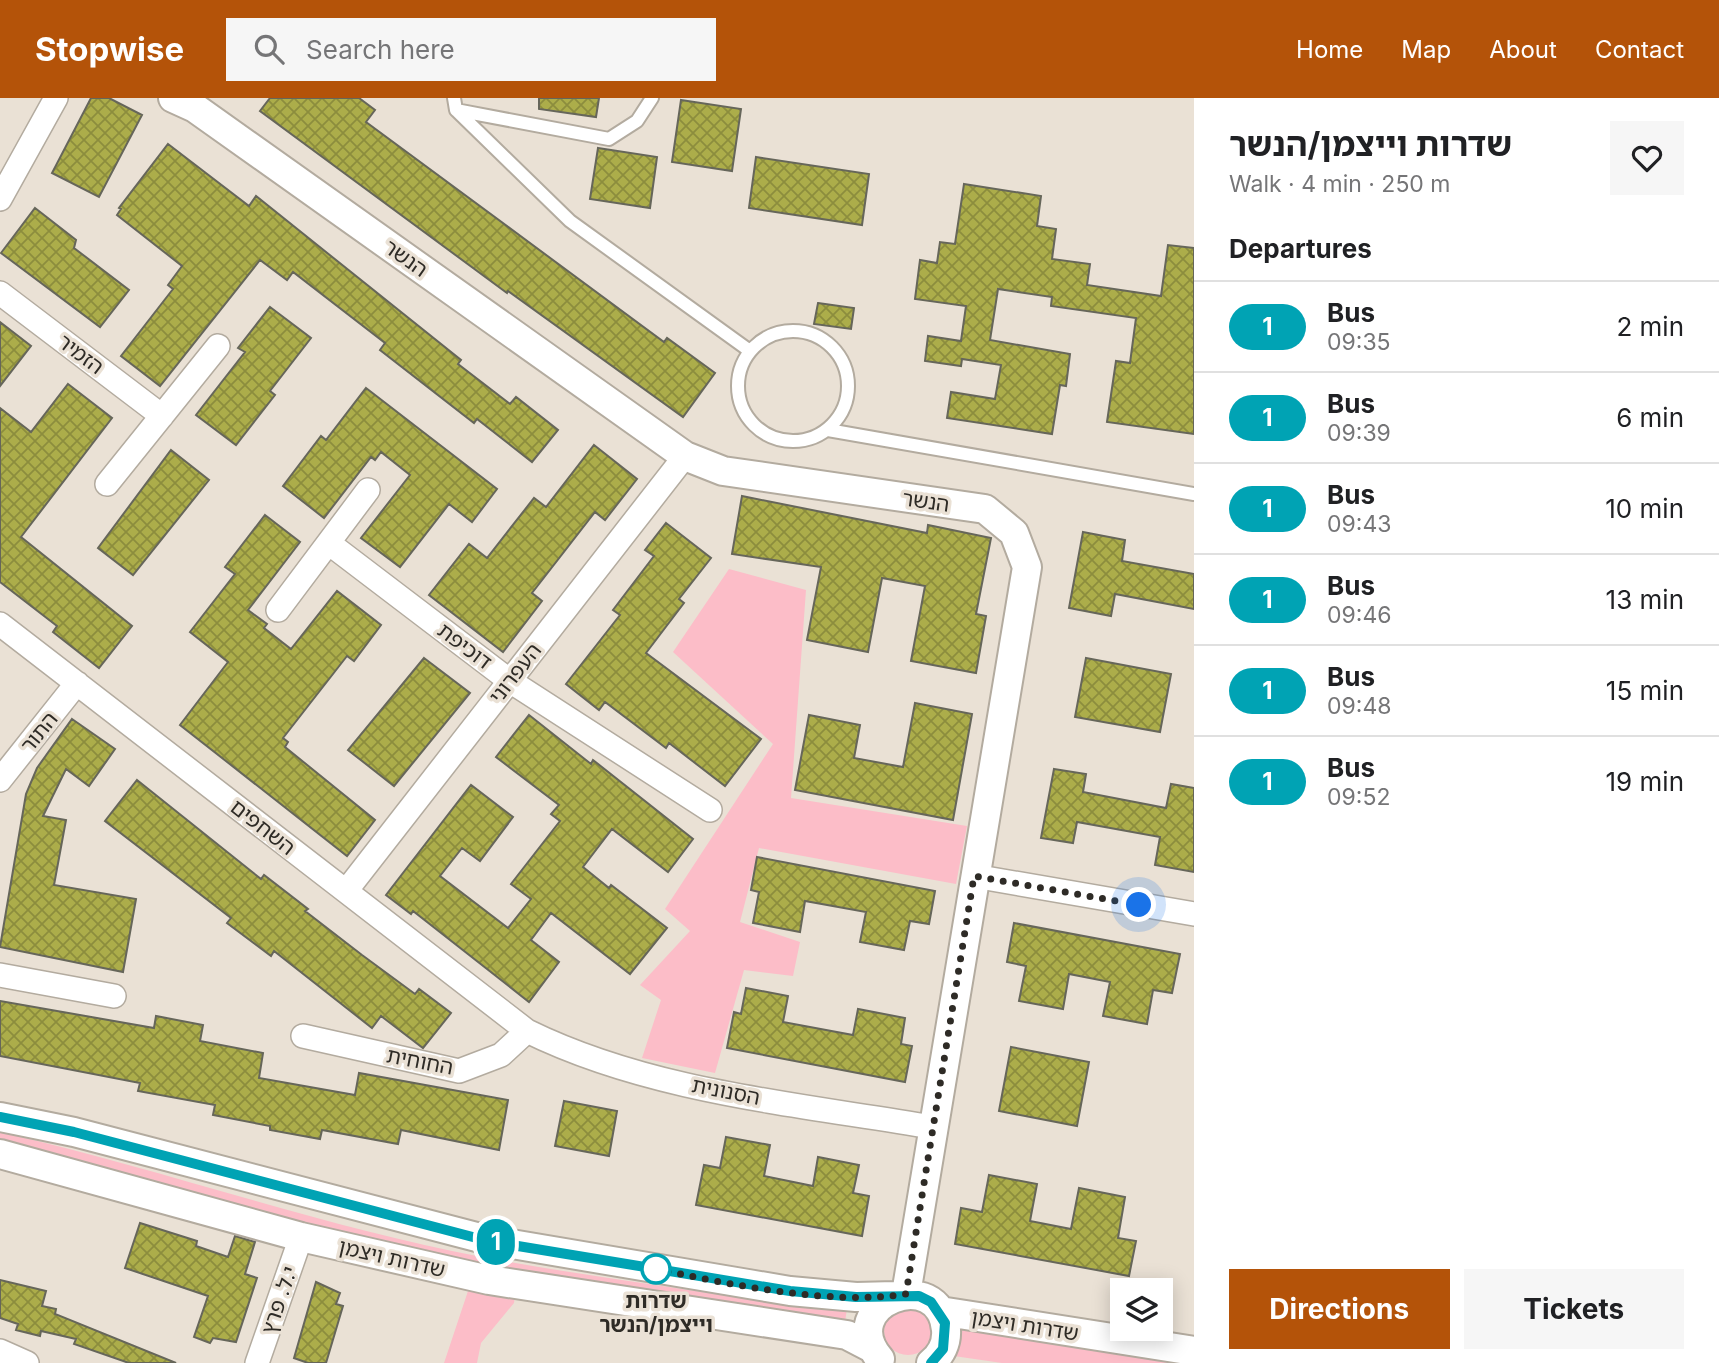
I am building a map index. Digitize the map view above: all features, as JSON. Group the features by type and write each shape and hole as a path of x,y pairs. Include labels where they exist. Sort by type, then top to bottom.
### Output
{"street":[{"path":"0,199 56,98"},
{"name":"הנשר","path":"173,98 195,108 685,456 723,471 985,509 1014,533 1027,567 932,1127 900,1295"},
{"name":"הזמיר","path":"0,293 162,415"},
{"path":"107,484 218,346"},
{"name":"העפרוני","path":"346,891 685,456"},
{"path":"278,610 368,490"},
{"name":"דוכיפת","path":"330,544 510,681 710,810"},
{"name":"השחפים","path":"0,624 527,1031"},
{"name":"התור","path":"0,780 77,683"},
{"path":"974,876 1194,914"},
{"path":"0,975 114,996"},
{"name":"הסנונית","path":"527,1031 572,1053 703,1088 932,1127"},
{"name":"החוחית","path":"303,1036 459,1070 501,1055 527,1031"},
{"name":"שדרות ויצמן","path":"0,1117 74,1132 488,1241 790,1291 856,1297 919,1296 940,1311 1194,1351"},
{"name":"שדרות ויצמן","path":"0,1154 300,1237 489,1280 848,1335 880,1359"},
{"name":"י.ל. פרץ","path":"257,1363 300,1237"},
{"path":"880,1359 869,1327 872,1317 877,1308 900,1295"},
{"path":"940,1311 946,1336 940,1362"},
{"path":"0,1351 27,1363"}],"lane":[{"path":"455,104 609,139 637,121 652,98"},
{"path":"455,104 570,221 750,351"},
{"path":"782,331 809,334 833,347 844,363 848,390 840,416 828,430 812,439 794,442 776,439 760,431 748,418 740,402 739,375 750,351 764,338 782,331"},
{"path":"828,430 1194,494"}],"shaded area":[{"path":"729,569 806,590 791,798 967,826 956,884 759,848 740,922 800,942 793,976 744,970 715,1073 642,1058 661,1000 640,985 690,931 665,909 773,744 673,652"},
{"path":"0,1132 361,1230 482,1257 823,1310 847,1308 844,1330 484,1273 0,1142"},
{"path":"471,1282 516,1289 514,1303 481,1343 477,1363 444,1363"},
{"path":"908,1307 925,1314 932,1331 925,1348 908,1355 891,1348 884,1331 891,1314"},
{"path":"953,1322 1194,1363 1002,1363 947,1355"}],"building":[{"path":"91,98 109,98 142,115 99,197 52,173"},
{"path":"270,98 359,98 375,110 366,122 664,342 667,338 715,373 683,417 508,291 507,293 260,111"},
{"path":"539,98 599,98 596,117 539,109"},
{"path":"681,100 741,109 732,171 672,162"},
{"path":"168,144 249,206 256,196 461,360 458,364 510,404 516,397 558,430 532,462 477,419 474,423 380,350 385,343 293,272 287,280 260,260 160,386 121,356 173,289 168,285 182,266 117,215 121,209 119,208"},
{"path":"598,148 657,157 650,208 590,199"},
{"path":"756,157 869,174 862,225 749,208"},
{"path":"964,184 1041,196 1037,226 1056,229 1052,259 1090,264 1087,285 1161,296 1168,245 1194,248 1194,434 1107,422 1116,361 1130,363 1136,318 1051,306 1052,297 998,289 990,340 1070,354 1066,386 1060,385 1052,434 947,418 951,392 995,399 1001,365 962,359 961,366 925,361 928,336 961,341 966,306 915,299 920,260 937,263 940,242 955,244"},
{"path":"35,208 76,240 74,248 129,290 100,327 1,253"},
{"path":"818,303 854,308 851,329 814,324"},
{"path":"270,307 311,338 270,391 275,395 236,445 196,415 245,352 238,348"},
{"path":"0,322 31,346 0,386"},
{"path":"68,384 112,418 21,537 132,626 99,668 53,632 57,626 0,582 0,408 31,432"},
{"path":"366,388 497,489 472,522 449,504 400,567 361,538 410,475 381,452 375,460 371,457 324,518 283,486 321,436 326,440"},
{"path":"594,445 637,479 605,520 595,512 532,593 542,601 503,652 429,595 469,544 487,558 534,498 546,507"},
{"path":"171,450 209,480 133,575 98,548"},
{"path":"742,496 927,533 928,525 991,538 976,614 986,616 976,673 911,661 925,586 882,578 868,652 807,640 821,567 732,554"},
{"path":"265,515 300,542 248,610 267,624 264,628 291,649 337,591 381,625 354,661 347,656 283,738 288,742 285,747 375,820 347,856 180,725 228,662 190,632 235,574 225,567"},
{"path":"666,523 711,558 679,599 684,603 646,653 761,739 725,786 669,743 666,748 605,702 599,710 566,684 620,615 613,610 654,556 645,550"},
{"path":"1083,532 1125,540 1122,561 1194,574 1194,609 1115,594 1111,616 1069,608"},
{"path":"424,658 470,693 394,786 348,750"},
{"path":"1086,658 1171,674 1160,732 1075,717"},
{"path":"915,703 972,714 953,820 795,790 809,715 860,725 854,758 903,767"},
{"path":"529,715 591,764 593,760 693,839 668,872 612,829 583,867 667,928 630,974 551,913 531,940 559,962 529,1002 413,911 411,914 386,895 471,785 513,817 480,861 462,848 440,876 508,928 531,899 511,884 560,821 551,814 559,805 496,757"},
{"path":"72,719 115,749 89,786 66,769 43,816 66,820 54,885 136,899 123,972 0,947 26,794 37,768"},
{"path":"1054,769 1086,774 1083,792 1166,808 1171,784 1194,788 1194,872 1155,865 1160,837 1077,822 1073,843 1041,838"},
{"path":"137,780 261,879 264,875 308,909 305,911 362,955 415,994 419,989 451,1013 423,1048 381,1016 372,1028 274,951 271,956 227,923 231,918 105,821"},
{"path":"757,857 935,891 929,924 910,921 904,950 860,942 866,912 805,901 800,932 753,923 759,892 751,890"},
{"path":"1014,923 1180,954 1172,993 1153,990 1147,1024 1103,1016 1110,982 1069,974 1063,1009 1019,1001 1026,966 1007,962"},
{"path":"746,988 788,996 783,1022 853,1035 858,1009 905,1018 901,1044 912,1046 905,1082 727,1048 734,1012 741,1014"},
{"path":"0,1001 154,1028 156,1016 203,1025 200,1041 263,1053 259,1078 355,1095 359,1073 508,1100 499,1150 401,1130 398,1144 322,1130 320,1139 270,1130 270,1126 213,1115 215,1105 138,1091 140,1083 0,1056"},
{"path":"1011,1047 1089,1062 1077,1126 999,1111"},
{"path":"564,1101 617,1111 609,1156 555,1146"},
{"path":"726,1137 770,1145 764,1176 813,1186 818,1157 859,1165 853,1193 869,1196 862,1236 696,1205 704,1165 720,1168"},
{"path":"989,1175 1037,1184 1030,1221 1071,1229 1079,1188 1125,1197 1118,1238 1136,1241 1129,1276 955,1244 961,1208 982,1212"},
{"path":"140,1223 197,1241 196,1246 228,1257 235,1236 255,1242 245,1274 257,1278 236,1342 213,1338 210,1343 194,1337 208,1296 125,1268"},
{"path":"0,1280 46,1291 42,1306 56,1309 55,1314 176,1363 129,1363 74,1344 76,1339 41,1331 40,1336 16,1330 18,1324 0,1318"},
{"path":"316,1282 340,1293 336,1304 343,1306 326,1363 308,1363 294,1358"}],"bus line":[{"name":"1","path":"0,1117 74,1132 488,1241 790,1291 856,1297 906,1294 919,1296 940,1311 945,1323 943,1349 931,1363"}],"place":[{"name":"שדרות וייצמן/הנשר","path":"656,1269"}],"route":[{"path":"656,1269 790,1291 856,1297 906,1294 974,876 1139,905"}]}
